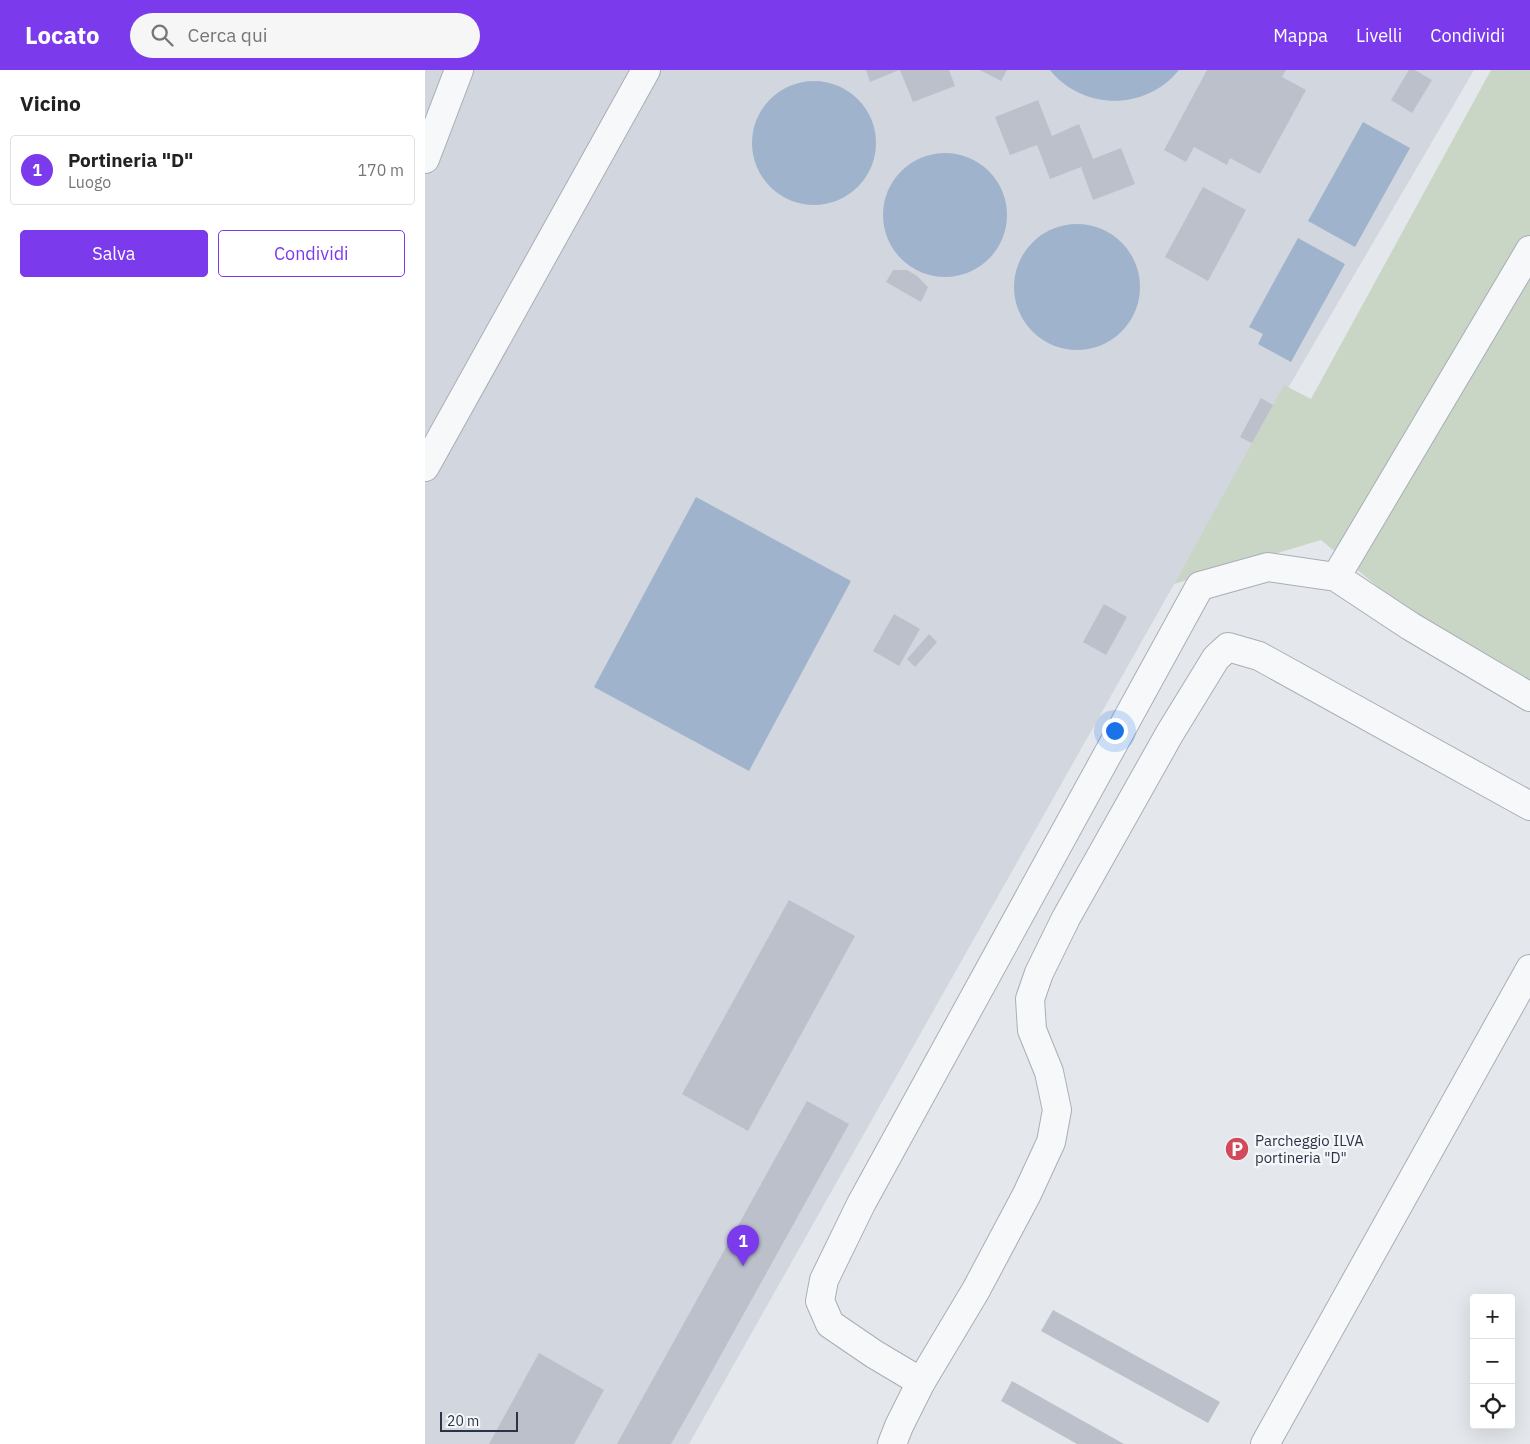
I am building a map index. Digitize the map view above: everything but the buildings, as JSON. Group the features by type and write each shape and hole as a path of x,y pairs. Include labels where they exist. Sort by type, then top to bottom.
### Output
{"lane":[{"path":"425,159 459,70"},
{"path":"429,452 646,70"},
{"path":"1336,577 1530,250"},
{"path":"921,1382 874,1354 830,1324 819,1301 824,1280 861,1204 1200,586 1268,567 1336,577 1409,626 1530,697"},
{"path":"892,1444 921,1382 976,1290 1027,1194 1051,1142 1057,1110 1049,1072 1032,1030 1030,999 1039,973 1066,918 1169,733 1215,658 1228,647 1259,656 1530,806"},
{"path":"1265,1444 1530,969"}],"shaded area":[{"path":"425,70 1474,70 1191,554 689,1444 425,1444"}],"green space":[{"path":"1491,70 1530,70 1530,689 1445,642 1321,540 1174,584 1284,385 1311,399"}],"water":[{"path":"1050,70 1179,70 1150,93 1132,99 1114,101 1097,99 1079,93"},
{"path":"814,81 838,86 849,91 858,99 866,108 871,119 876,143 871,167 866,178 858,187 849,195 838,200 814,205 790,200 779,195 770,187 762,178 757,167 752,143 757,119 762,108 770,99 779,91 790,86"},
{"path":"1363,122 1410,148 1355,247 1308,221"},
{"path":"945,153 969,157 989,171 1003,191 1007,215 1003,239 989,259 969,273 945,277 921,273 901,259 887,239 883,215 887,191 901,171 921,157"},
{"path":"1077,224 1101,229 1122,242 1135,263 1140,287 1135,311 1122,332 1101,345 1077,350 1053,345 1032,332 1019,311 1014,287 1019,263 1032,242 1053,229"},
{"path":"1298,238 1345,264 1291,362 1258,344 1263,334 1249,327"},
{"path":"696,497 851,581 749,771 594,687"}],"place":[{"name":"Parcheggio ILVA portineria \"D\"","path":"1237,1149"},
{"name":"Portineria \"D\"","path":"743,1266"}]}
